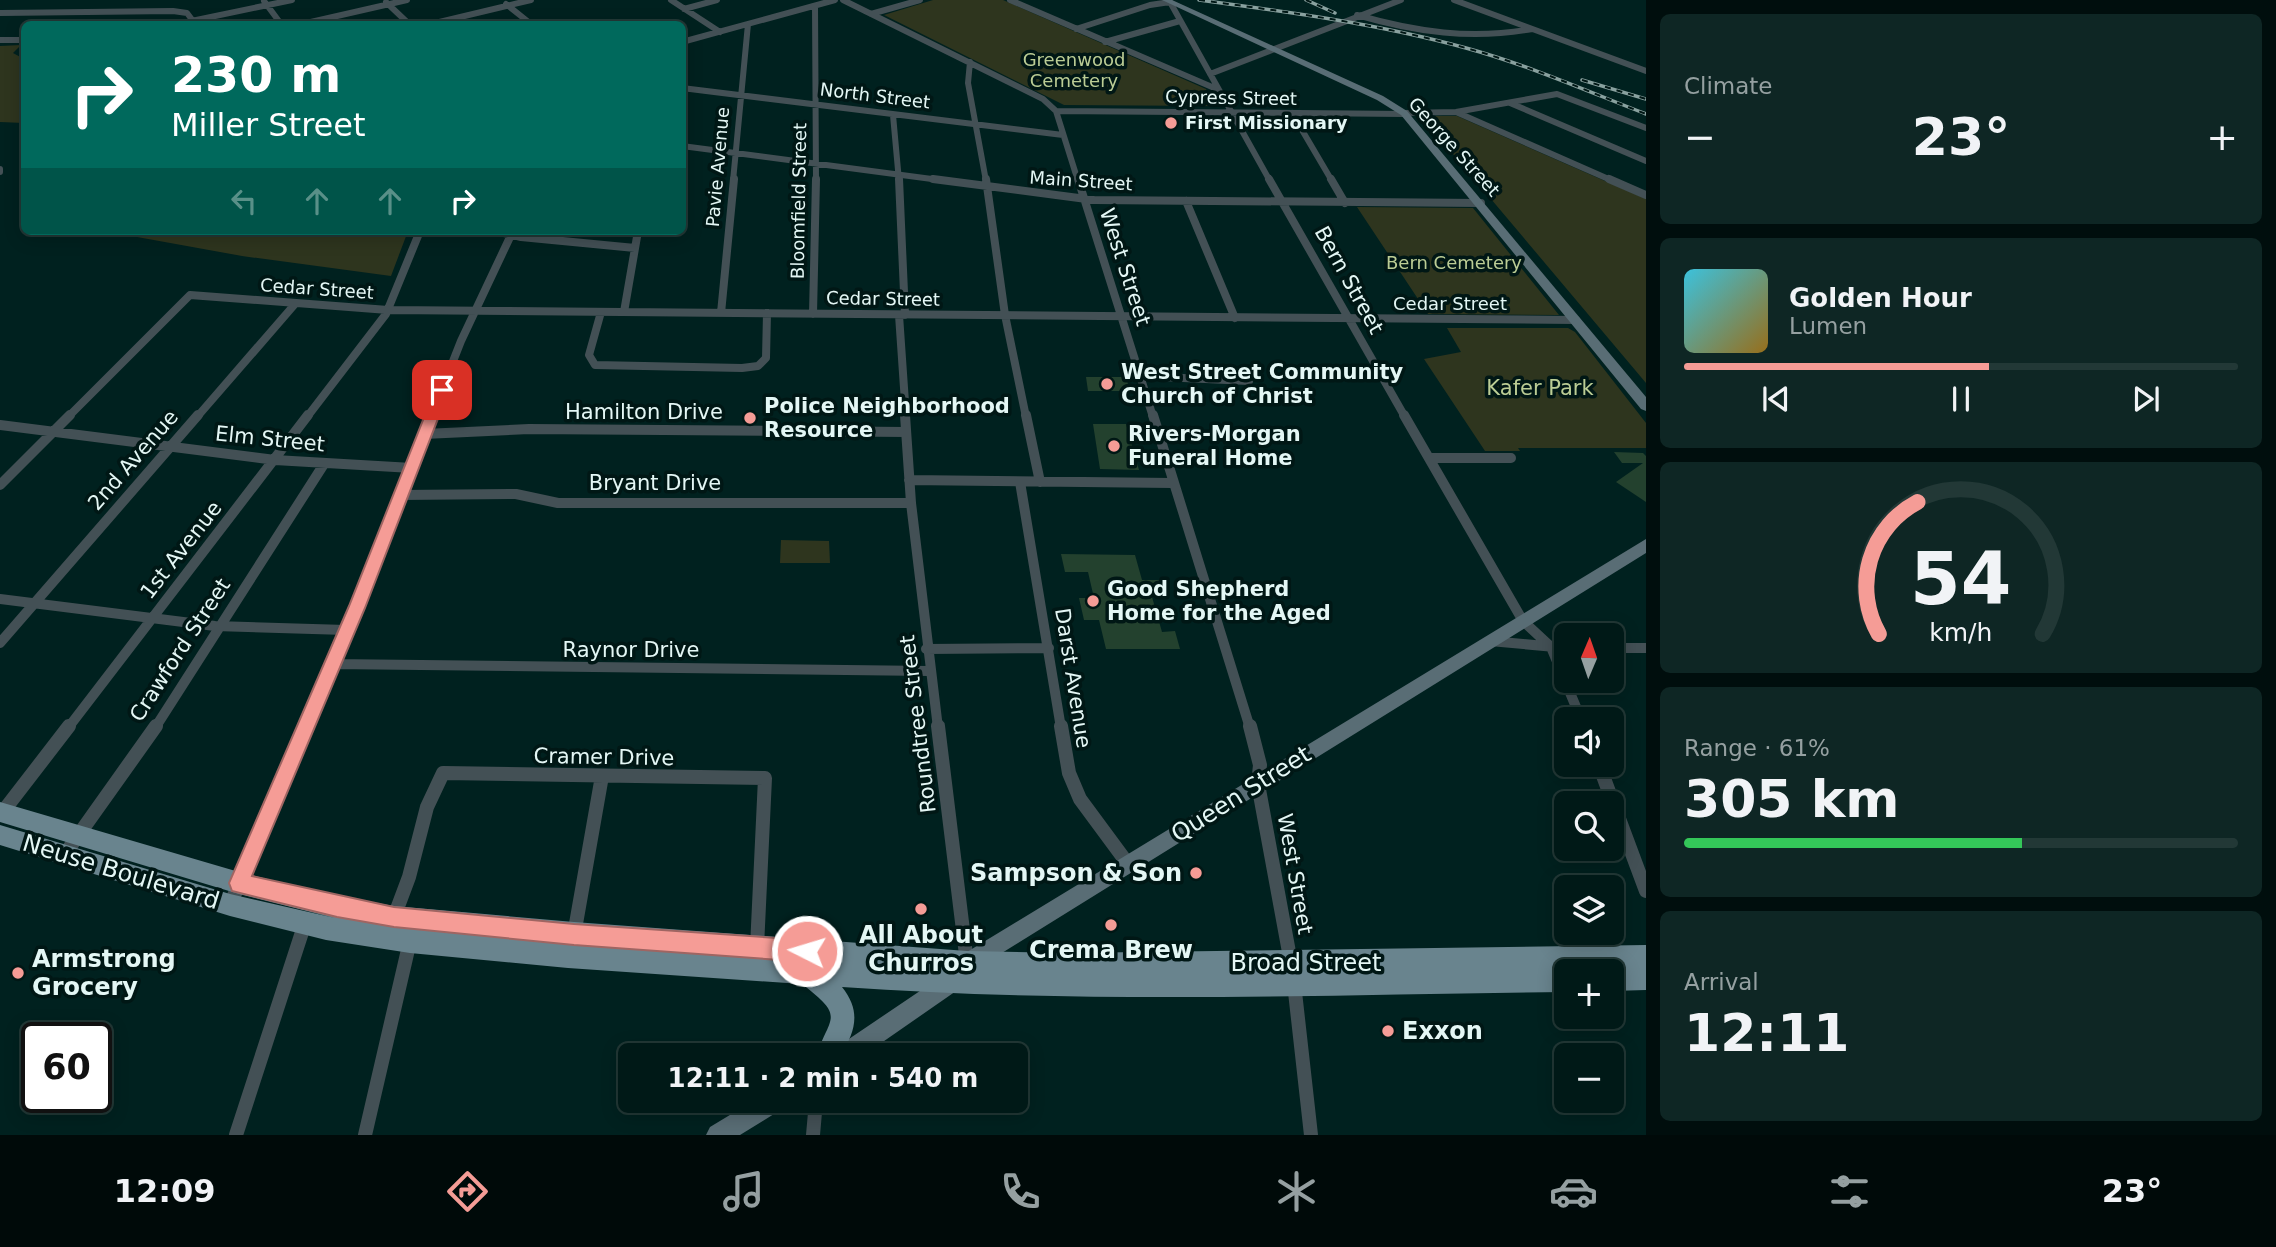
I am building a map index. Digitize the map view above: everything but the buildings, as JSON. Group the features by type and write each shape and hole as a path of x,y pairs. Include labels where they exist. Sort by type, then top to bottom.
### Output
{"main road":[{"name":"Neuse Boulevard","path":"1,820 229,905 305,923 410,941 757,947 967,963"},
{"name":"Neuse Boulevard","path":"72,845 337,907 571,945 808,974 950,983"},
{"name":"Broad Street","path":"950,983 1070,986 1292,972 1646,957"},
{"name":"Broad Street","path":"967,963 1554,980"},
{"path":"808,974 831,991 840,1005 844,1024 834,1043"},
{"path":"1624,979 1646,978"}],"street":[{"path":"0,13 173,11 187,13 193,21 265,3 292,0"},
{"path":"313,21 386,2 407,0"},
{"path":"501,0 528,21"},
{"path":"443,21 531,0"},
{"path":"670,0 720,32"},
{"path":"684,9 718,0"},
{"path":"686,41 835,0"},
{"path":"843,0 1049,102 1056,111"},
{"path":"871,14 920,0"},
{"path":"1010,0 1219,90"},
{"path":"1210,74 1401,0"},
{"path":"1454,0 1646,71"},
{"path":"1076,29 1168,1"},
{"name":"Bern Street","path":"1168,1 1523,621 1551,647 1576,707"},
{"name":"George Street","path":"1168,1 1380,97 1404,113 1646,406"},
{"path":"386,2 406,21"},
{"path":"265,3 279,21"},
{"name":"Bloomfield Street","path":"813,314 815,6"},
{"path":"1357,15 1447,35 1493,36 1532,29"},
{"path":"1105,42 1180,21"},
{"name":"Pavie Avenue","path":"720,313 748,24"},
{"path":"0,40 21,40"},
{"path":"970,62 968,83 987,187 1005,315 1040,482"},
{"name":"North Street","path":"686,88 1063,135"},
{"name":"Cypress Street","path":"1056,111 1456,112 1557,94 1646,128"},
{"path":"1508,103 1646,161"},
{"name":"West Street","path":"1056,111 1241,694 1260,765 1258,783 1292,972 1311,1135"},
{"path":"1456,112 1646,195"},
{"path":"1292,113 1345,203"},
{"name":"Roundtree Street","path":"893,115 899,175 906,432 911,503 926,649 967,963"},
{"name":"Main Street","path":"686,147 1084,199 1481,203"},
{"path":"1186,201 1235,318"},
{"name":"1st Avenue","path":"1,820 149,621 388,310 418,235"},
{"path":"229,905 332,664 475,311 511,235 544,235 635,248"},
{"path":"624,312 637,235"},
{"name":"Cedar Street","path":"54,433 190,295 388,310 1576,320"},
{"name":"2nd Avenue","path":"0,643 296,304"},
{"path":"601,312 589,355 595,365 742,368 758,366 766,358 767,313"},
{"path":"1139,376 1249,380"},
{"name":"Elm Street","path":"0,425 275,460 412,468"},
{"name":"Hamilton Drive","path":"424,434 529,429 906,432"},
{"path":"0,485 54,433"},
{"path":"1430,458 1511,458"},
{"name":"Crawford Street","path":"72,845 150,735 324,464"},
{"path":"909,480 1172,483"},
{"name":"Darst Avenue","path":"1020,482 1069,773 1080,799 1128,864"},
{"name":"Bryant Drive","path":"400,495 516,494 558,503 911,503"},
{"name":"Queen Street","path":"862,1043 950,983 967,963 1646,545"},
{"path":"0,599 149,621 220,628 284,632 345,630"},
{"path":"1490,641 1554,647"},
{"path":"926,649 1049,648"},
{"path":"1624,648 1646,648"},
{"name":"Raynor Drive","path":"332,664 929,671"},
{"name":"Cramer Drive","path":"394,917 404,896 428,805 439,788 443,773 765,778 757,947"},
{"path":"571,945 602,776"},
{"path":"1603,777 1646,891"},
{"path":"236,1135 305,923"},
{"path":"365,1135 410,941"},
{"path":"718,1135 754,1113"},
{"path":"813,1135 815,1113"}],"green space":[{"name":"Greenwood Cemetery","path":"933,0 1003,0 1206,89 1215,106 1064,105 884,15"},
{"path":"21,45 13,53 21,57 21,123 0,122 0,46"},
{"path":"1421,116 1457,116 1646,199 1646,383"},
{"name":"Bern Cemetery","path":"1357,207 1473,208 1559,315 1428,314"},
{"path":"126,235 406,235 391,276 242,256"},
{"name":"Kafer Park","path":"1447,328 1568,328 1575,332 1646,423 1646,448 1518,448 1520,451 1485,451 1424,359 1461,352"},
{"path":"781,540 829,541 830,563 780,563"}],"railway":[{"path":"1199,0 1334,20 1466,48 1512,62 1646,114"},
{"path":"1306,0 1335,13"},
{"path":"1582,80 1646,99"}],"place":[{"name":"First Missionary","path":"1171,123"},
{"name":"West Street Community Church of Christ","path":"1107,384"},
{"name":"Police Neighborhood Resource","path":"750,418"},
{"name":"Rivers-Morgan Funeral Home","path":"1114,446"},
{"name":"Good Shepherd Home for the Aged","path":"1093,601"},
{"name":"Sampson & Son","path":"1196,873"},
{"name":"All About Churros","path":"921,909"},
{"name":"Crema Brew","path":"1111,925"},
{"name":"Armstrong Grocery","path":"18,973"},
{"name":"Exxon","path":"1388,1031"}],"route":[{"path":"442,390 357,608 349,621 239,883 337,907 394,917 574,934 807,951"}]}
